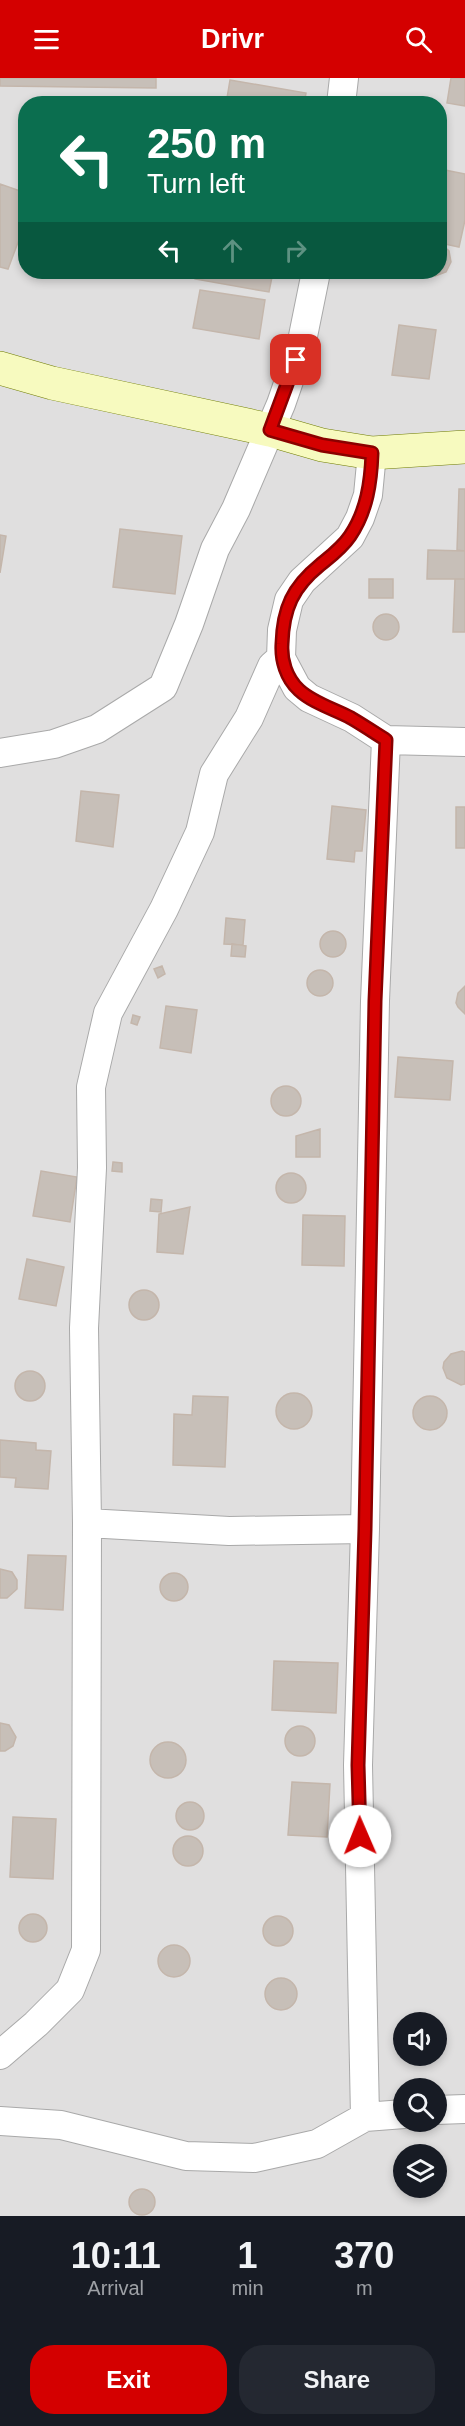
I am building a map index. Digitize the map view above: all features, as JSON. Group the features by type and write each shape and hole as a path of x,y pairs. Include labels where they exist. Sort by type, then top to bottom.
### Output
{"main road":[{"path":"0,368 52,383 270,430 322,445 372,453 465,447"}],"street":[{"path":"342,96 344,78"},
{"path":"0,753 54,744 97,729 163,687 195,609 214,549 236,509 270,430 301,346 315,279"},
{"path":"372,453 368,495 350,537 302,582 289,600 282,630 281,658 297,688 309,698 351,718 386,740 465,742"},
{"path":"0,2055 70,1990 86,1950 87,1523 84,1328 92,1168 91,1087 108,1013 164,909 200,832 214,774 249,718 272,666 281,658"},
{"path":"365,2117 358,1765 375,1001 386,740"},
{"path":"87,1523 229,1531 365,1529"},
{"path":"447,2110 465,2109"},
{"path":"0,2121 61,2125 186,2156 254,2158 318,2144 365,2117 393,2115"}],"shaded area":[{"path":"0,78 465,78 465,2216 0,2216"}],"building":[{"path":"0,78 156,78 156,88 0,86"},
{"path":"451,78 465,78 465,106 447,103"},
{"path":"230,80 306,93 305,96 227,96"},
{"path":"447,170 465,174 465,220 459,247 447,244"},
{"path":"0,184 18,190 18,242 8,269 0,267"},
{"path":"447,249 449,251 451,262 447,270"},
{"path":"195,279 272,279 269,292"},
{"path":"200,290 265,300 259,339 193,328"},
{"path":"399,325 436,330 429,379 392,375"},
{"path":"459,489 465,489 465,551 457,550"},
{"path":"120,529 182,536 175,594 113,587"},
{"path":"0,535 6,536 0,573"},
{"path":"428,550 465,551 465,579 427,579"},
{"path":"369,579 393,579 393,598 369,598"},
{"path":"455,579 465,579 465,632 453,632"},
{"path":"386,614 395,618 399,627 395,636 386,640 377,636 373,627 377,618"},
{"path":"81,791 119,795 113,847 76,841"},
{"path":"332,806 366,810 362,851 355,851 354,862 327,859"},
{"path":"456,807 465,807 465,848 456,848"},
{"path":"226,918 245,920 243,945 224,944"},
{"path":"333,931 342,935 346,944 342,953 333,957 324,953 320,944 324,935"},
{"path":"232,944 246,946 245,957 231,956"},
{"path":"162,966 165,974 158,978 154,969"},
{"path":"320,970 329,974 333,983 329,992 320,996 311,992 307,983 311,974"},
{"path":"465,986 465,1014 456,1003 458,993"},
{"path":"166,1006 197,1010 191,1053 160,1048"},
{"path":"133,1015 140,1017 137,1025 131,1023"},
{"path":"398,1057 453,1061 450,1100 395,1097"},
{"path":"286,1086 297,1090 301,1101 297,1112 286,1116 275,1112 271,1101 275,1090"},
{"path":"320,1129 320,1157 296,1157 296,1136"},
{"path":"113,1162 122,1163 122,1172 112,1171"},
{"path":"41,1171 77,1177 70,1222 33,1216"},
{"path":"291,1173 302,1177 306,1188 302,1199 291,1203 280,1199 276,1188 280,1177"},
{"path":"151,1199 162,1200 161,1212 150,1211"},
{"path":"190,1207 183,1254 157,1252 159,1214"},
{"path":"303,1215 345,1216 344,1266 302,1265"},
{"path":"27,1259 64,1267 56,1306 19,1299"},
{"path":"144,1290 155,1294 159,1305 155,1316 144,1320 133,1316 129,1305 133,1294"},
{"path":"465,1352 465,1384 461,1385 447,1378 443,1368 444,1362 451,1354"},
{"path":"30,1371 36,1372 44,1380 44,1392 36,1400 30,1401 24,1400 16,1392 15,1386 16,1380 24,1372"},
{"path":"294,1393 307,1398 312,1411 307,1424 294,1429 281,1424 276,1411 281,1398"},
{"path":"193,1396 228,1397 225,1467 173,1465 174,1414 192,1415"},
{"path":"430,1396 442,1401 447,1413 442,1425 430,1430 418,1425 413,1413 418,1401"},
{"path":"0,1440 36,1443 36,1450 51,1451 48,1489 15,1487 16,1478 0,1477"},
{"path":"28,1555 66,1556 63,1610 25,1608"},
{"path":"0,1569 12,1572 17,1580 17,1589 7,1598 0,1598"},
{"path":"174,1573 184,1577 188,1587 184,1597 174,1601 164,1597 160,1587 164,1577"},
{"path":"274,1661 338,1663 336,1713 272,1710"},
{"path":"0,1723 9,1725 16,1737 13,1746 5,1751 0,1751"},
{"path":"300,1726 311,1730 315,1741 311,1752 300,1756 289,1752 285,1741 289,1730"},
{"path":"168,1742 180,1748 186,1760 180,1772 168,1778 156,1772 150,1760 156,1748"},
{"path":"292,1782 330,1784 327,1837 288,1835"},
{"path":"190,1802 200,1806 204,1816 200,1826 190,1830 180,1826 176,1816 180,1806"},
{"path":"13,1817 56,1819 53,1879 10,1877"},
{"path":"188,1836 199,1840 203,1851 199,1862 188,1866 177,1862 173,1851 177,1840"},
{"path":"33,1914 43,1918 47,1928 43,1938 33,1942 23,1938 19,1928 23,1918"},
{"path":"278,1916 289,1920 293,1931 289,1942 278,1946 267,1942 263,1931 267,1920"},
{"path":"174,1945 185,1950 190,1961 185,1972 174,1977 163,1972 158,1961 163,1950"},
{"path":"281,1978 293,1982 297,1994 293,2006 281,2010 269,2006 265,1994 269,1982"},
{"path":"142,2189 151,2193 155,2202 151,2211 142,2215 133,2211 129,2202 133,2193"}],"route":[{"path":"296,360 270,430 322,445 372,453 372,476 360,518 350,537 302,582 289,600 282,630 281,658 297,688 309,698 351,718 386,740 375,1001 358,1765 360,1836"}]}
